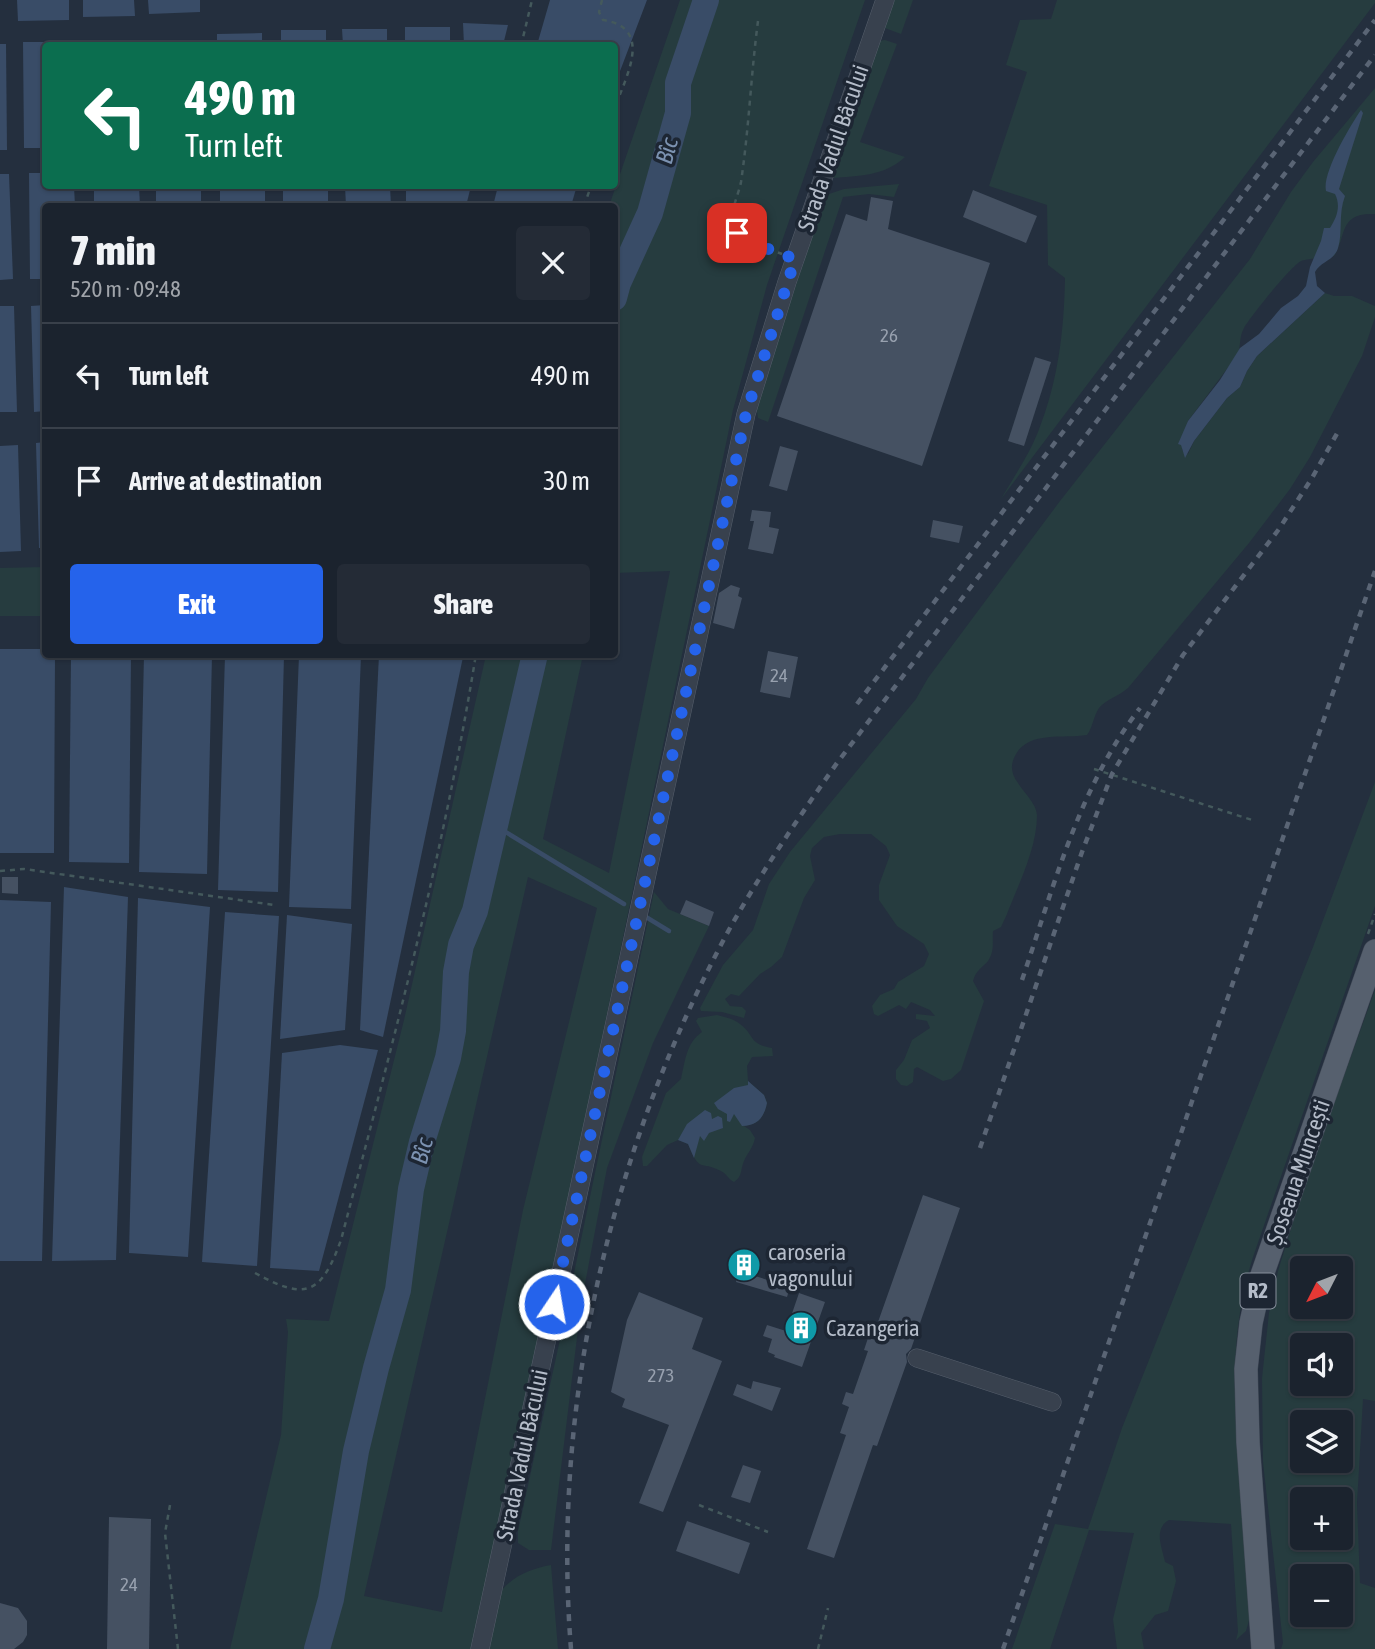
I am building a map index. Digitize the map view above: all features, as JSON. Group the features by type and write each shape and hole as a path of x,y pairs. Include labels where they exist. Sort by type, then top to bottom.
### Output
{"main road":[{"name":"Șoseaua Muncești","path":"1262,1649 1248,1442 1246,1369 1251,1323 1261,1278 1375,951"}],"street":[{"name":"Strada Vadul Bâcului","path":"480,1649 746,414 795,259 885,0"},
{"path":"917,1358 1052,1402"}],"path":[{"path":"522,42 532,0"},
{"path":"602,0 599,12 603,20 614,22 630,33 634,47 618,97"},
{"path":"758,21 749,132 732,218 737,233 755,244 795,259"},
{"path":"255,1273 279,1286 299,1291 316,1285 330,1270 341,1240 411,974 446,815 475,658"},
{"path":"1094,769 1252,820"},
{"path":"0,871 23,869 274,905"},
{"path":"699,1505 768,1532"},
{"path":"170,1506 164,1533 178,1649"},
{"path":"818,1649 828,1608"}],"green space":[{"path":"680,0 865,0 767,285 733,410 516,1450 471,1649 230,1649 281,1435 288,1332 286,1319 329,1321 404,1020 485,658 582,658 543,839 609,873 670,571 618,573 618,203 610,203 615,189 618,189 618,180","holes":["528,877 597,908 523,1210 442,1612 364,1596"]},
{"path":"892,0 913,0 901,34 882,27"},
{"path":"1057,0 1375,0 1375,3 1001,499 1026,458 1051,394 1061,337 1065,278 1048,265 1047,205 989,186 1027,72 1006,65 1020,20 1051,19"},
{"path":"879,41 897,44 860,142 905,157 880,171 832,178"},
{"path":"1375,88 1375,214 1363,214 1349,221 1334,256 1301,261 1271,292 1244,328 1238,354 1188,421 1182,450 1188,454 1194,441 1227,398 1240,387 1257,356 1325,293 1352,296 1375,306 1375,317 1362,356 1310,457 1290,489 1249,543 1128,688 1099,708 1087,735 1036,739 1020,749 1014,758 1013,774 1037,815 1034,840 1007,914 1001,927 993,931 990,957 973,981 984,1001 961,1070 951,1079 943,1081 917,1067 914,1069 913,1082 907,1086 901,1085 896,1079 896,1070 904,1060 912,1040 930,1028 927,1021 916,1019 916,1014 935,1016 930,1010 911,1002 906,1009 899,1005 878,1016 874,1014 872,1006 880,995 894,989 898,982 924,966 929,954 924,944 897,926 879,900 879,885 890,855 886,846 871,834 824,837 812,848 810,856 815,880 804,898 782,957 760,974 739,996 731,994 725,999 730,1006 742,1007 746,1011 744,1018 722,1012 701,1011 700,1008 723,965 753,930 769,884 790,852 916,699 928,678 1060,501 1250,259 1291,192 1313,162"},
{"path":"899,184 894,197 869,194 843,197 768,422 758,418 756,404 826,195 844,189"},
{"path":"42,567 42,616 0,616 0,568"},
{"path":"1375,782 1375,906 1253,1257 1240,1315 1236,1344 1235,1401 1250,1617 1246,1631 1236,1640 1238,1632 1231,1524 1169,1520 1161,1528 1160,1539 1165,1562 1173,1566 1176,1581 1168,1611 1155,1615 1141,1633 1144,1649 1117,1649 1113,1619 1134,1533 1089,1530 1050,1649 1012,1649 1055,1524 1088,1529 1122,1428 1313,947"},
{"path":"654,892 668,909 709,926 653,1043 607,1168 581,1305 551,1550 529,1550 518,1543 518,1531"},
{"path":"1375,990 1375,1401 1363,1399 1357,1503 1360,1583 1375,1588 1375,1649 1281,1649 1283,1643 1263,1462 1262,1378 1269,1313 1278,1271 1304,1186"},
{"path":"717,1015 738,1022 755,1042 772,1048 773,1056 752,1057 747,1066 748,1081 764,1095 767,1103 760,1119 744,1126 755,1138 740,1175 734,1182 721,1171 701,1165 688,1144 678,1140 667,1145 647,1166 643,1166 642,1157 666,1093 681,1079 689,1047 702,1032 696,1021 698,1018"},
{"path":"551,1565 558,1649 488,1649 495,1609 502,1590 525,1573"}],"water":[{"path":"17,0 69,0 69,20 18,21"},
{"path":"83,0 134,0 135,16 83,17"},
{"path":"148,0 200,0 200,12 149,14"},
{"path":"550,0 647,0 618,76 618,42 538,42"},
{"path":"463,23 508,25 504,42 464,42"},
{"path":"405,27 450,27 450,42 405,42"},
{"path":"342,29 387,29 387,42 343,42"},
{"path":"281,30 326,30 326,42 281,42"},
{"path":"262,33 262,42 217,42 217,34"},
{"path":"23,42 42,42 42,148 24,148"},
{"path":"0,44 6,44 7,150 0,150"},
{"path":"1361,110 1363,113 1339,189 1345,196 1338,248 1334,256 1315,272 1317,286 1325,293 1257,356 1240,387 1227,398 1194,441 1185,458 1181,445 1178,444 1188,421 1220,380 1240,348 1259,334 1281,308 1298,296 1306,286 1324,228 1330,228 1337,211 1335,194 1326,191 1328,173"},
{"path":"29,173 42,173 42,189 74,189 75,203 42,203 42,279 30,279"},
{"path":"0,174 9,174 13,279 0,280"},
{"path":"94,189 139,189 140,203 94,203"},
{"path":"156,189 201,189 201,203 156,203"},
{"path":"220,189 265,189 265,203 220,203"},
{"path":"283,189 328,189 328,203 283,203"},
{"path":"345,189 390,189 391,203 346,203"},
{"path":"406,189 470,189 467,203 406,203"},
{"path":"497,189 576,189 572,203 494,203"},
{"path":"42,305 42,411 34,412 31,306"},
{"path":"0,306 14,306 17,412 0,412"},
{"path":"42,442 42,548 39,548 36,443"},
{"path":"18,445 21,551 0,552 0,446"},
{"path":"0,649 42,649 42,658 55,658 54,853 0,853"},
{"path":"71,658 131,658 129,863 69,862"},
{"path":"144,658 212,658 207,874 139,872"},
{"path":"225,658 284,658 278,892 218,890"},
{"path":"299,658 361,658 351,909 289,907"},
{"path":"379,658 463,658 383,1037 360,1030"},
{"path":"64,887 128,897 116,1260 52,1261"},
{"path":"138,898 210,907 188,1257 129,1253"},
{"path":"0,900 51,902 42,1261 0,1261"},
{"path":"225,912 279,916 257,1266 202,1262"},
{"path":"287,915 352,924 345,1030 280,1039"},
{"path":"340,1045 378,1050 319,1271 270,1268 282,1053"},
{"path":"748,1081 764,1095 767,1103 759,1120 752,1125 742,1126 734,1114 730,1122 727,1121 727,1114 714,1103 734,1088 748,1085"},
{"path":"705,1110 711,1113 712,1119 718,1116 722,1118 723,1128 709,1133 704,1141 700,1136 694,1158 688,1144 678,1140 687,1124"}],"building":[{"path":"973,190 1037,216 1026,243 963,217"},
{"path":"871,197 893,201 888,229 990,263 922,466 777,416 846,214 867,221"},
{"path":"1035,357 1051,362 1024,446 1008,441"},
{"path":"780,446 798,451 787,491 769,486"},
{"path":"752,510 771,512 769,527 779,529 773,554 748,549 754,521 750,521"},
{"path":"933,520 963,526 959,543 930,537"},
{"path":"731,585 740,588 738,596 742,598 734,629 713,623 719,593"},
{"path":"768,651 798,657 790,698 760,692"},
{"path":"2,877 18,877 18,894 2,893"},
{"path":"686,900 714,912 709,926 680,914"},
{"path":"923,1195 960,1208 911,1349 906,1354 907,1362 877,1446 873,1445 834,1558 807,1549 846,1435 840,1433 849,1407 842,1404 846,1392 853,1394 868,1351 864,1350 868,1338 872,1339"},
{"path":"739,1271 790,1287 787,1297 736,1282"},
{"path":"639,1292 703,1318 692,1349 722,1361 663,1512 639,1503 669,1425 622,1407 625,1399 611,1392 627,1320"},
{"name":"Cazangeria","path":"799,1293 825,1302 802,1367 774,1357 775,1355 768,1352 772,1339 763,1336 767,1325 786,1331"},
{"path":"753,1381 781,1388 772,1411 733,1395 737,1384 751,1389"},
{"path":"743,1465 761,1471 750,1503 731,1497"},
{"path":"109,1517 151,1519 149,1649 107,1649"},
{"path":"687,1521 750,1543 739,1574 676,1551"},
{"path":"0,1603 18,1608 27,1621 27,1635 14,1649 0,1649"}],"waterway":[{"name":"Bîc","path":"618,283 650,213 678,113 678,83 706,0"},
{"name":"Bîc","path":"317,1649 331,1599 356,1451 398,1290 411,1189 422,1142 448,1058 461,945 475,911 534,658"},
{"path":"494,825 624,904"},
{"path":"646,917 669,931"}],"railway":[{"path":"857,704 1375,20"},
{"path":"571,1649 567,1556 571,1463 581,1370 599,1277 623,1186 653,1097 688,1011 730,928 755,886 837,763 1375,55"},
{"path":"980,1148 1082,852 1112,774 1183,655 1279,529 1339,430"},
{"path":"1003,1649 1375,571"},
{"path":"1022,980 1057,873 1084,804 1100,771 1140,708"}],"place":[{"name":"caroseria vagonului","path":"744,1265"},
{"name":"Cazangeria","path":"801,1328"}],"route":[{"path":"554,1304 746,414 795,259 755,244 737,233"}]}
